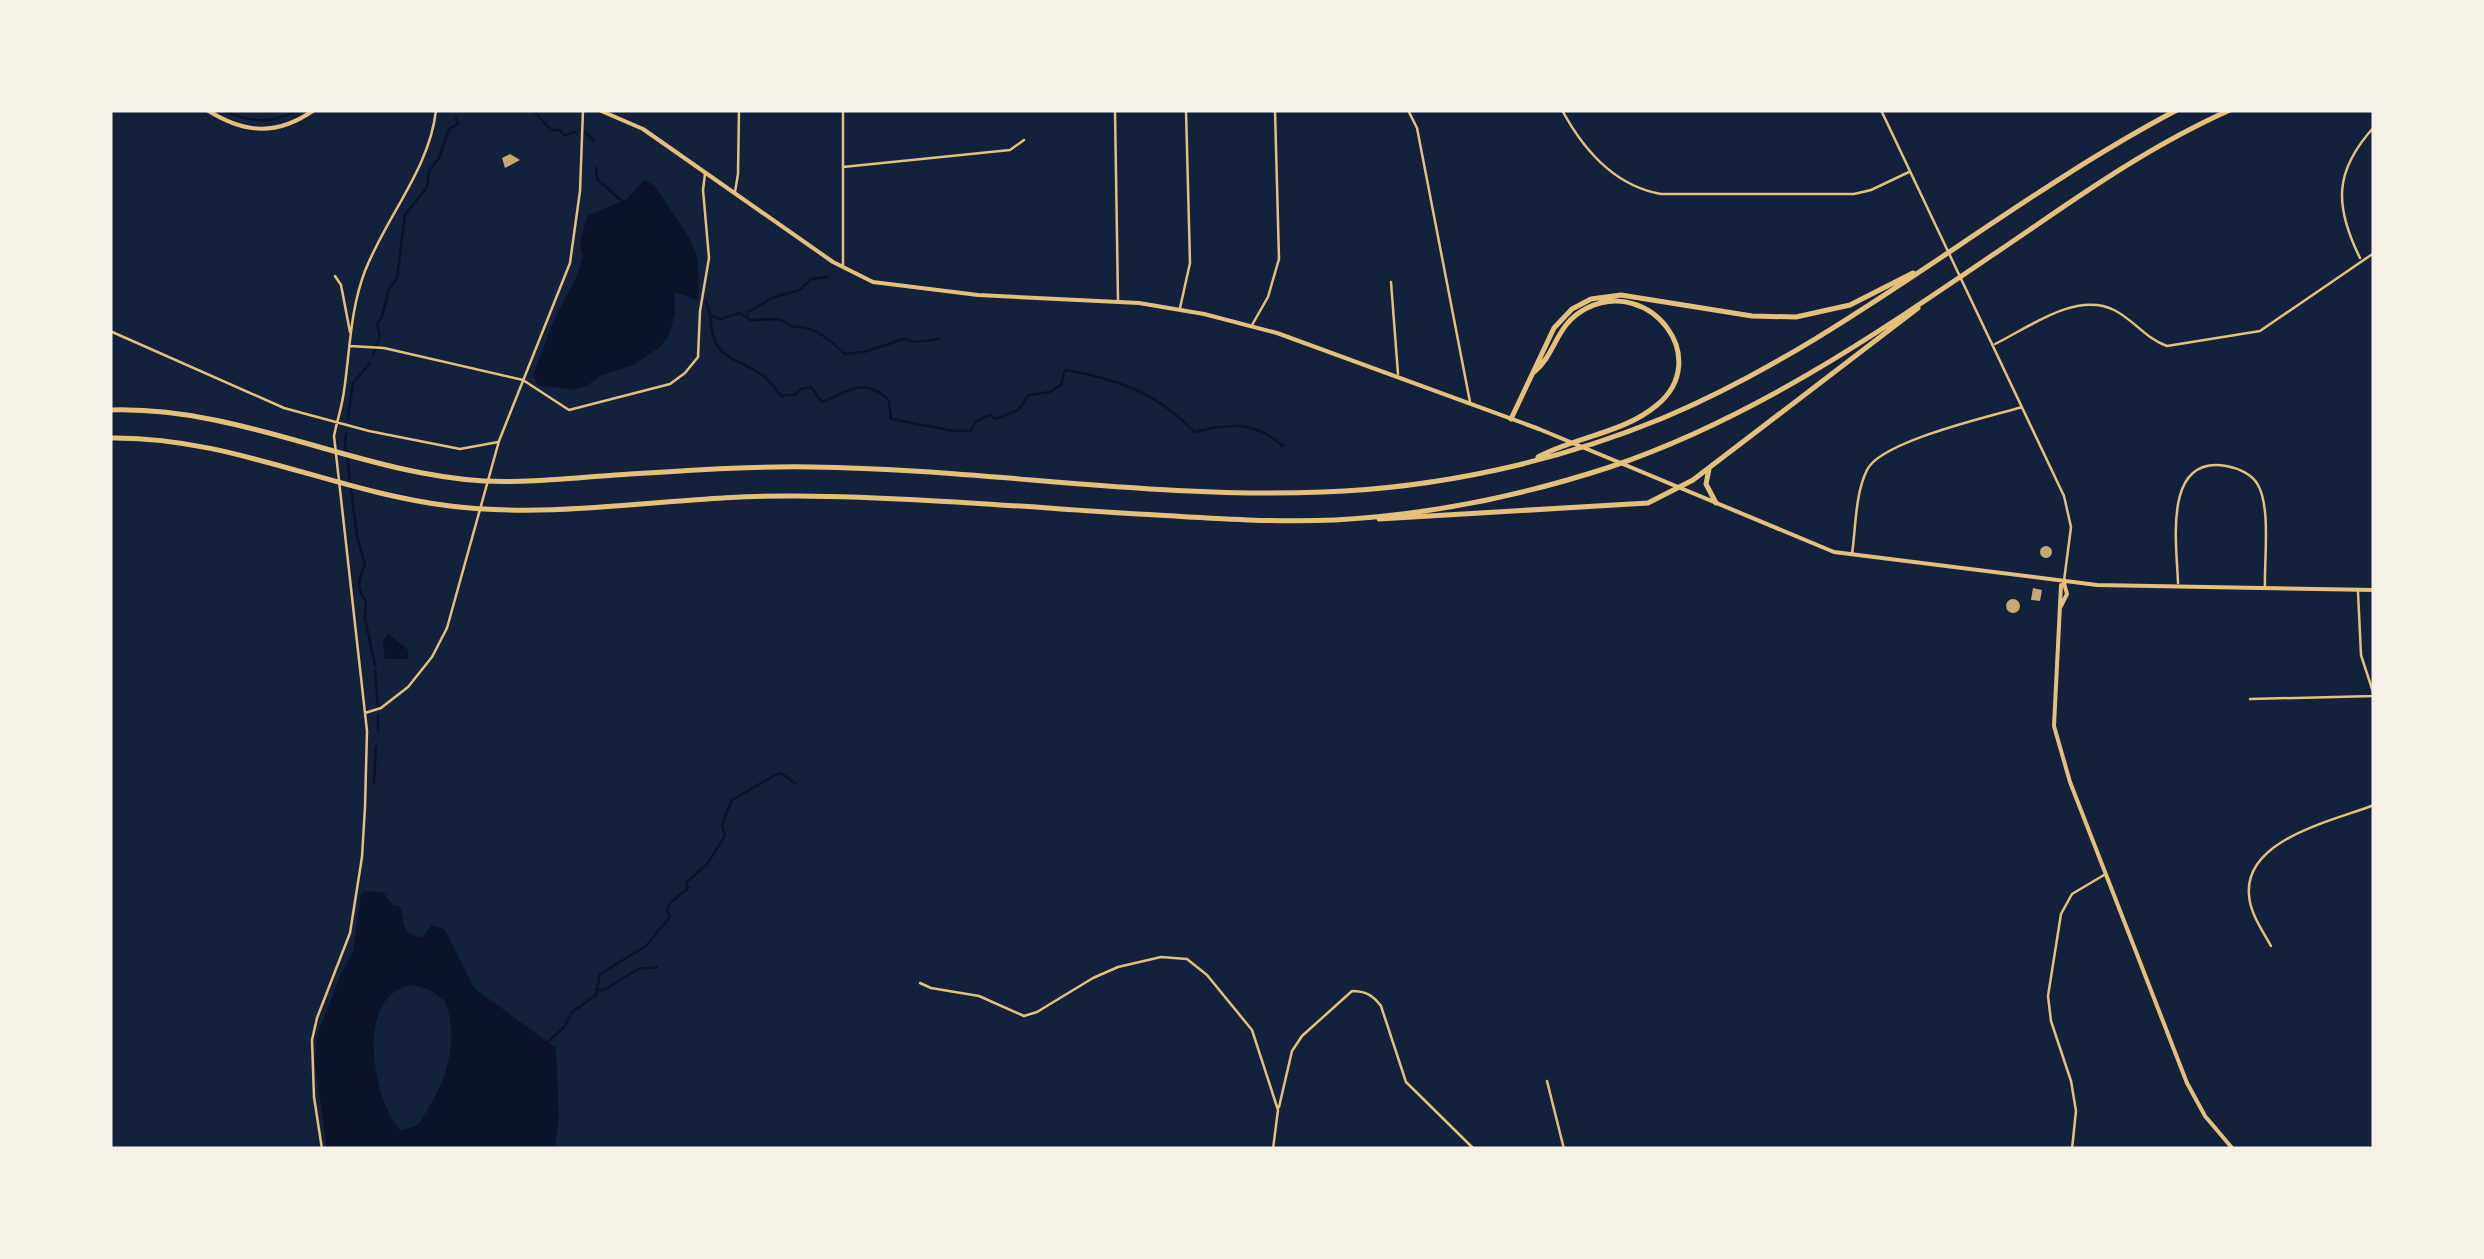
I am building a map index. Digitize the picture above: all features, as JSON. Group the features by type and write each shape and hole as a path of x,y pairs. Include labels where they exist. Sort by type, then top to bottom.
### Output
{"highway":[{"path":"110,410 207,416 364,458 469,480 810,467 1226,492 1300,493 1419,484 1533,461 1636,428 1731,387 1818,338 2121,142 2177,110"},
{"path":"1366,518 1517,493 1596,471 1660,449 1785,390 2120,169 2230,110"},
{"path":"1534,372 1535,363 1560,321 1576,307 1596,298 1627,296 1752,316 1796,317 1856,303 1920,271"},
{"path":"110,438 199,444 376,491 459,507 501,510 802,496 1232,520 1392,520 1644,504 1658,501 1710,467 1912,314 1924,300"},
{"path":"1511,419 1534,372 1567,322 1587,308 1631,302 1652,311 1668,328 1677,350 1675,380 1658,405 1533,461"},
{"path":"1710,467 1706,484 1716,503"}],"main road":[{"path":"207,110 237,126 258,130 289,125 314,110"},
{"path":"599,110 632,123 843,268 881,284 955,294 1118,300 1252,326 1471,403 1812,544 1852,556 2063,583 2374,590"},
{"path":"2063,583 2059,589 2054,726 2070,782 2187,1082 2205,1116 2234,1149"}],"street":[{"path":"322,1149 314,1097 312,1040 346,946 362,857 365,713 334,442 364,275 422,158 436,110"},
{"path":"365,713 381,708 408,688 443,638 499,441 564,282 573,248 581,178 583,110"},
{"path":"734,194 739,110"},
{"path":"843,110 843,268"},
{"path":"1115,110 1118,300"},
{"path":"1180,309 1190,263 1186,110"},
{"path":"1252,326 1268,298 1279,259 1276,110"},
{"path":"1408,110 1417,128 1471,403"},
{"path":"1562,110 1609,170 1638,188 1660,194 1854,194 1910,172"},
{"path":"1881,110 2069,511 2071,527 2063,583"},
{"path":"2361,259 2343,204 2342,176 2348,160 2374,127"},
{"path":"843,168 1010,150 1024,140"},
{"path":"350,346 384,348 523,380 562,408 576,409 661,388 678,380 701,351 700,318 708,270 702,190 705,173"},
{"path":"1993,344 2060,312 2094,304 2110,308 2155,342 2167,346 2245,335 2274,325 2374,252"},
{"path":"335,276 341,285 351,333"},
{"path":"1391,282 1398,376"},
{"path":"110,332 271,404 460,448 499,441"},
{"path":"1852,556 1862,484 1876,457 1900,444 2023,407"},
{"path":"2178,588 2176,509 2181,487 2196,470 2219,464 2239,468 2258,483 2264,504 2265,588"},
{"path":"2250,699 2374,695 2361,655 2358,590"},
{"path":"2271,946 2254,915 2249,894 2257,862 2280,842 2374,805"},
{"path":"2072,1149 2076,1111 2048,996 2061,914 2072,894 2105,874"},
{"path":"920,982 932,988 979,996 1024,1016 1118,967 1154,958 1182,957 1207,974 1252,1030 1278,1110"},
{"path":"1273,1149 1292,1051 1302,1036 1352,992 1373,996 1381,1006 1406,1082 1474,1149"},
{"path":"1548,1081 1564,1149"}],"water":[{"path":"644,180 658,192 691,242 697,260 698,300 675,292 675,314 669,335 660,347 633,365 574,390 538,385 533,375 583,257 580,243 587,216 627,199"},
{"path":"388,633 408,650 408,659 385,659 383,641"},
{"path":"383,892 394,906 400,906 405,927 411,934 422,937 432,925 445,930 474,988 556,1048 559,1118 555,1149 327,1149 315,1065 317,1035 353,951 361,894","holes":["412,985 430,990 445,1001 451,1028 449,1056 436,1095 421,1120 400,1130 390,1115 376,1073 375,1027 382,1007 394,993"]}],"building":[{"path":"510,154 520,160 505,168 502,158"},
{"path":"2041,547 2051,547 2051,557 2041,557"},
{"path":"2033,588 2042,590 2040,601 2031,600"},
{"path":"2013,599 2020,606 2013,613 2006,606"}],"waterway":[{"path":"223,110 261,120 299,110"},
{"path":"533,110 551,130 560,130 564,135 576,132"},
{"path":"373,355 380,336 377,324 397,278 405,215 427,187 429,171 439,158 449,129 458,124 456,117"},
{"path":"585,132 594,141"},
{"path":"596,168 597,179 624,203"},
{"path":"747,316 774,297 800,290 811,279 828,277"},
{"path":"706,302 719,348 760,373 782,396 811,387 822,402 864,387 889,401 891,419 971,431 975,422 1018,410 1029,395 1050,392 1061,385 1065,370 1136,390 1166,407 1194,432 1241,426 1262,432 1283,446"},
{"path":"711,316 720,319 740,313 750,320 780,319 793,327 815,331 845,354 904,339 939,339"},
{"path":"348,419 353,383 370,363"},
{"path":"346,434 357,536 365,565 359,588 366,601 365,619 375,665"},
{"path":"375,670 378,706"},
{"path":"378,715 378,731"},
{"path":"374,783 376,747"},
{"path":"548,1042 564,1027 572,1012 596,995 600,974 646,946 670,917 670,903 688,888 686,883 707,864 725,836 722,824 732,800 777,774 795,783"},
{"path":"596,989 604,990 638,969 657,967"}]}
